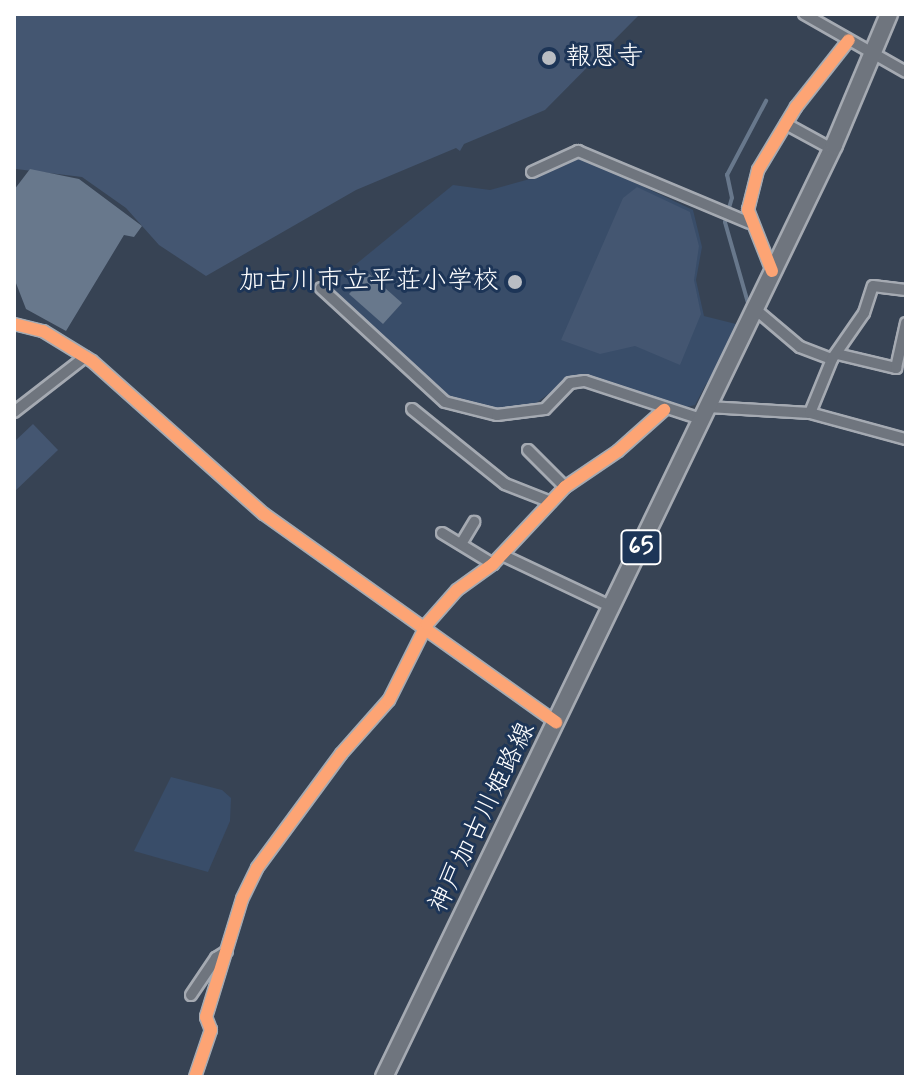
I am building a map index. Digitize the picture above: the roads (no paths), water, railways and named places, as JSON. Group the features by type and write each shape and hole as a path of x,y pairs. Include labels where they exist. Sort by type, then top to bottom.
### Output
{"main road":[{"name":"神戸加古川姫路線","path":"384,1077 832,149 889,14"}],"street":[{"path":"804,14 906,72"},
{"path":"772,271 750,223 750,196 758,170 786,124 849,40"},
{"path":"786,124 832,149"},
{"path":"532,172 578,151 728,217 750,223"},
{"path":"810,413 835,357 856,330 873,286 906,290"},
{"path":"321,288 445,402 497,415 545,409 570,383 585,381 651,401 664,410 810,413 906,439"},
{"path":"755,309 800,347 896,368 905,347 906,323"},
{"path":"14,324 52,335 85,357 264,514 556,722"},
{"path":"14,412 85,357"},
{"path":"412,409 505,484 551,502"},
{"path":"195,1077 211,1030 206,1017 257,868 341,754 389,700 426,631 457,590 493,564 565,487 618,451 664,410"},
{"path":"528,450 565,487"},
{"path":"461,544 474,522"},
{"path":"442,533 493,564"},
{"path":"502,555 612,607"},
{"path":"191,995 216,958 227,951"}],"waterway":[{"path":"748,303 725,222 732,198 727,175 766,101"}],"place":[{"name":"報恩寺","path":"549,58"},
{"name":"加古川市立平荘小学校","path":"515,282"}]}
